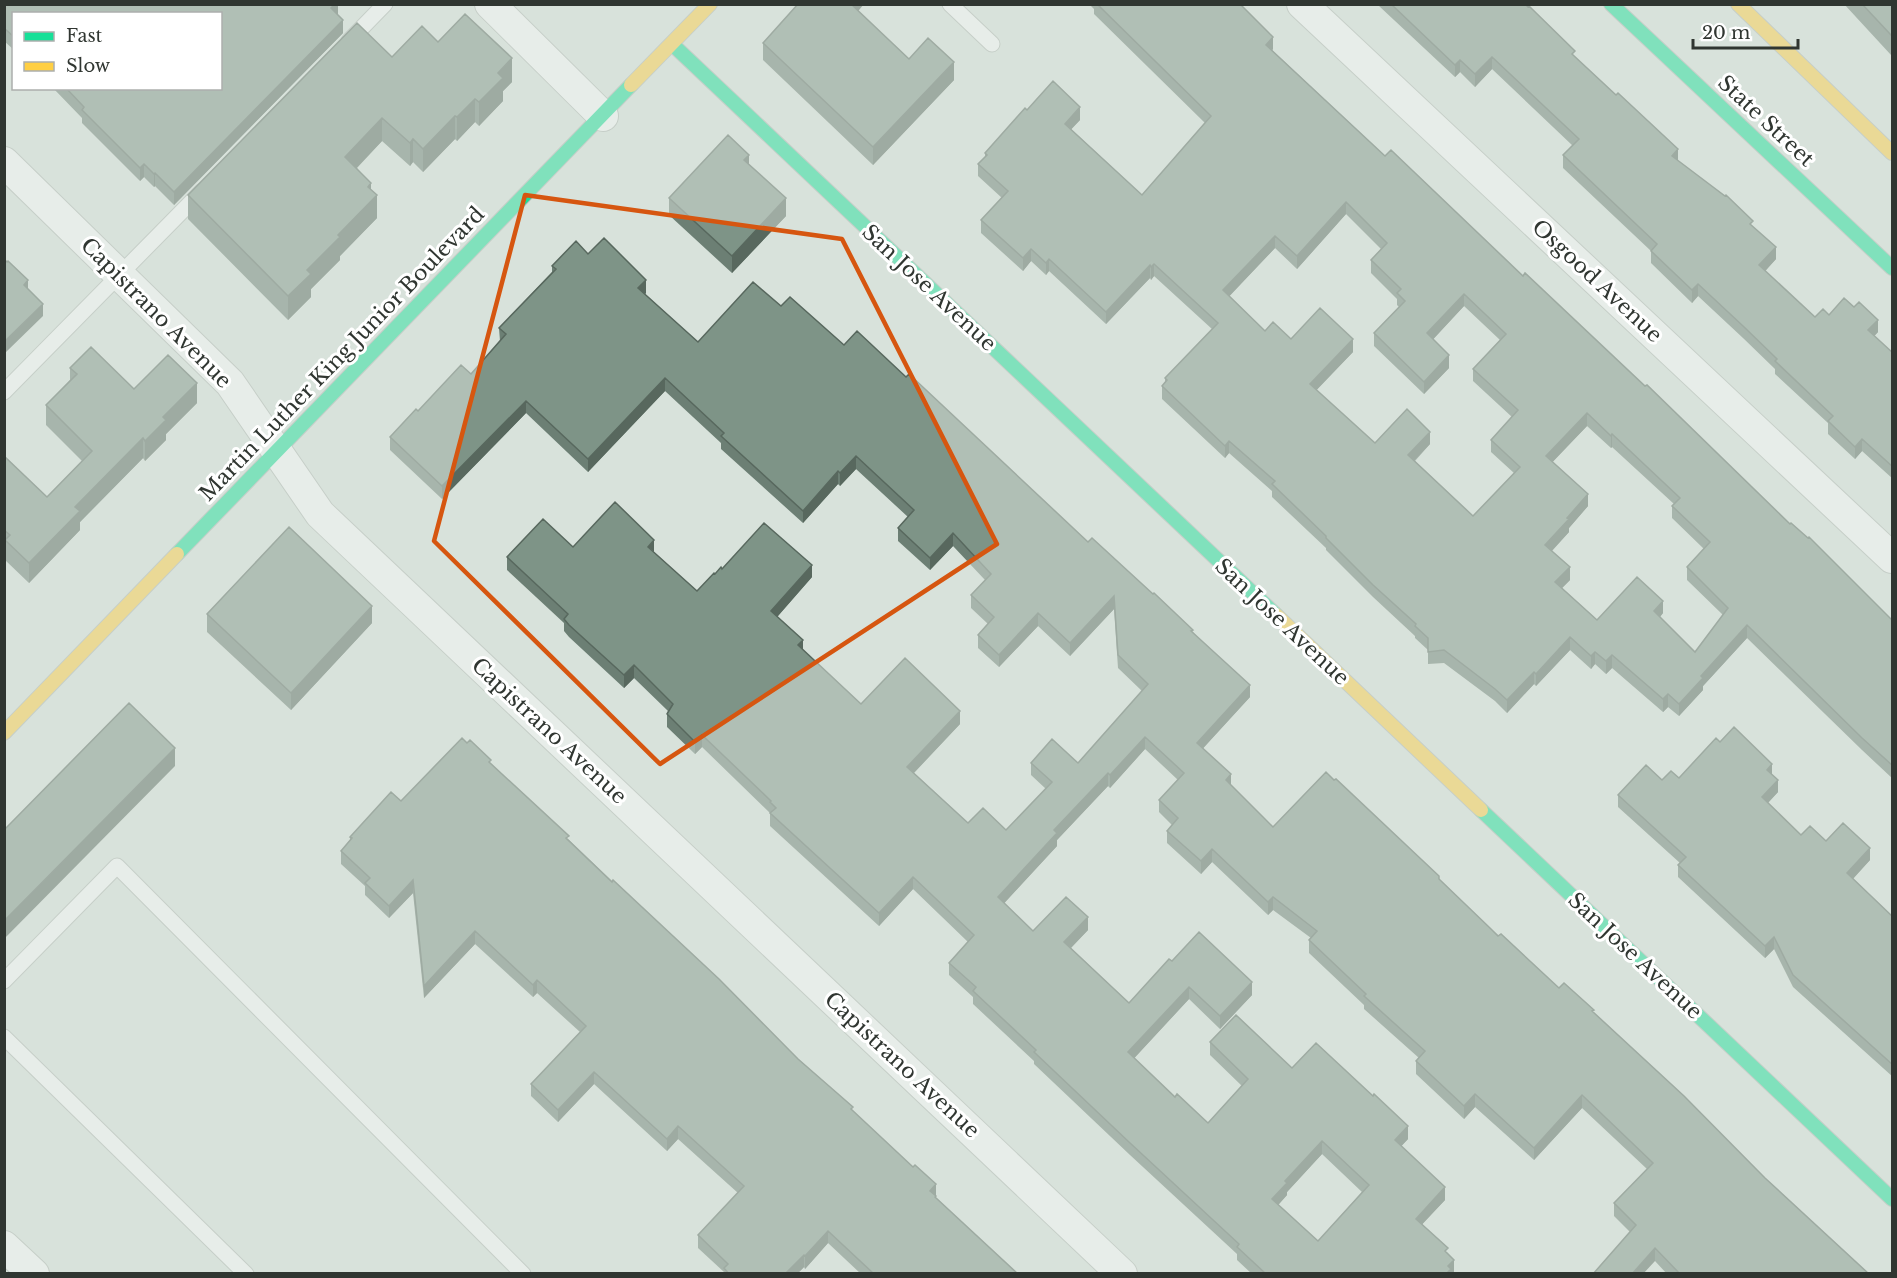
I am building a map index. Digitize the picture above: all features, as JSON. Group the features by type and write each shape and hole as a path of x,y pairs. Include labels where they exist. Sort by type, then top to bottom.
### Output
{"street":[{"path":"490,4 603,116"},
{"name":"Martin Luther King Junior Boulevard","path":"4,733 710,4"},
{"name":"Osgood Avenue","path":"1302,4 1893,558"},
{"name":"State Street","path":"1611,4 1893,268"},
{"path":"1738,4 1893,153"},
{"name":"San Jose Avenue","path":"672,44 1893,1199"},
{"name":"Capistrano Avenue","path":"4,162 230,383 320,514 1122,1274"},
{"path":"4,1246 34,1274"}],"lane":[{"path":"336,55 385,4"},
{"path":"950,4 993,44"},
{"path":"4,392 211,182"},
{"path":"4,981 117,866 523,1274"},
{"path":"4,1037 246,1274"}],"highlighted area":[{"path":"525,195 842,239 997,544 660,764 434,541"}],"building":[{"path":"4,4 335,4 331,8 343,20 174,192 144,164 140,168 82,110 84,107 68,90 222,90 222,12 12,12 12,35 4,28"},
{"path":"798,4 851,4 909,59 928,38 954,62 873,147 763,43"},
{"path":"1097,4 1240,4 1273,37 1266,45 1385,156 1391,150 1523,276 1525,273 1645,386 1647,385 1790,524 1809,537 1893,621 1893,766 1747,625 1679,704 1668,694 1663,699 1612,655 1606,661 1595,652 1591,656 1570,637 1536,674 1534,672 1507,700 1444,650 1428,652 1428,638 1415,626 1416,624 1373,585 1272,484 1275,481 1229,441 1225,446 1162,386 1167,380 1165,378 1218,323 1154,264 1151,267 1150,265 1106,312 1049,259 1046,263 1031,249 1023,258 981,220 1008,191 978,164 1025,108 1027,110 1053,81 1080,107 1065,124 1142,195 1211,116","holes":["1346,202 1387,243 1371,260 1401,289 1397,293 1405,301 1374,333 1424,382 1449,355 1427,333 1464,294 1506,334 1473,369 1518,410 1491,440 1520,467 1473,516 1408,455 1430,432 1407,409 1375,443 1310,384 1353,339 1320,308 1291,339 1273,322 1265,331 1223,290 1275,236 1297,256","1587,413 1680,498 1672,506 1710,542 1687,567 1728,608 1695,652 1654,611 1663,601 1637,577 1597,620 1555,582 1570,567 1545,545 1588,494 1546,456"]},
{"path":"1391,4 1525,4 1529,6 1575,51 1572,54 1678,149 1672,156 1726,195 1753,221 1750,224 1776,247 1759,265 1815,317 1823,309 1829,315 1844,298 1854,307 1859,302 1878,320 1868,330 1893,353 1893,467 1862,439 1855,447 1828,421 1833,416 1775,361 1777,359 1743,326 1698,284 1692,290 1651,251 1657,244 1563,155 1579,139 1492,57 1475,74 1460,60 1455,65"},
{"path":"1862,4 1893,4 1893,34 1891,35"},
{"path":"465,14 512,58 498,73 503,78 479,102 475,99 457,117 455,116 423,149 413,139 410,143 382,118 345,157 371,183 368,187 377,195 307,270 311,274 288,296 188,195 357,23 392,57 422,26 438,42"},
{"path":"728,135 749,155 744,160 786,198 732,256 669,198"},
{"path":"604,238 646,280 638,288 698,342 753,282 781,306 790,297 844,345 857,331 906,377 909,374 1088,542 1092,538 1154,593 1193,630 1191,631 1250,685 1197,743 1231,774 1226,780 1273,827 1326,772 1334,780 1336,779 1439,876 1439,879 1498,936 1501,934 1559,988 1564,983 1594,1010 1592,1011 1684,1096 1765,1178 1869,1274 1680,1274 1655,1248 1632,1274 1593,1274 1636,1225 1614,1203 1653,1163 1582,1095 1534,1148 1475,1094 1464,1106 1416,1061 1425,1051 1364,996 1366,994 1309,940 1317,931 1273,897 1268,902 1212,849 1201,861 1167,831 1178,818 1159,800 1184,773 1145,737 1054,830 1057,833 998,897 1033,931 1066,897 1088,917 1064,942 1129,1003 1169,959 1172,961 1199,932 1252,982 1220,1016 1189,987 1128,1052 1175,1097 1177,1094 1208,1123 1248,1079 1210,1042 1236,1015 1292,1068 1316,1043 1408,1126 1395,1140 1445,1187 1416,1219 1448,1248 1445,1251 1454,1260 1448,1266 1451,1269 1446,1274 1266,1274 1237,1247 1239,1244 1034,1052 1036,1050 973,991 976,987 949,963 974,935 913,877 879,913 770,813 776,808 771,801 702,735 695,742 667,714 673,704 634,665 624,675 569,625 564,619 568,614 507,557 543,519 573,547 615,502 654,540 648,547 697,591 714,573 721,567 722,569 764,523 812,565 771,611 803,640 798,645 861,704 905,658 960,711 907,767 968,823 983,808 1006,830 1052,782 1031,763 1052,739 1078,763 1148,684 1118,655 1114,596 1070,643 1038,613 999,655 978,635 994,617 971,595 991,574 953,533 930,558 898,528 914,510 856,456 840,473 838,471 803,511 721,436 724,433 665,378 588,459 526,401 442,486 390,437 461,365 471,374 506,334 499,328 556,269 552,266 576,241 588,254","holes":["1322,1141 1369,1185 1318,1241 1272,1199 1287,1183 1285,1181"]},
{"path":"4,259 28,280 24,285 43,304 4,342"},
{"path":"91,347 134,389 168,355 197,383 163,417 166,420 145,441 143,438 75,507 80,511 29,563 5,540 10,535 4,530 4,456 47,497 92,451 46,405 77,374 70,368"},
{"path":"289,527 372,606 291,693 207,614"},
{"path":"129,703 175,748 4,921 4,830"},
{"path":"1734,727 1772,764 1767,770 1778,780 1762,797 1801,835 1810,826 1826,841 1843,823 1870,848 1847,873 1893,917 1893,1065 1793,975 1774,937 1765,946 1678,865 1686,857 1618,795 1646,765 1662,780 1671,771 1679,778 1716,738 1720,742"},
{"path":"462,738 467,743 470,740 491,760 489,762 569,836 566,838 612,882 613,880 719,979 798,1059 853,1107 851,1109 913,1167 915,1165 936,1184 930,1191 935,1197 1018,1274 874,1274 828,1231 785,1274 729,1274 724,1268 728,1264 698,1235 744,1186 678,1126 667,1139 594,1072 558,1110 531,1084 586,1026 537,980 533,985 475,931 424,986 413,880 389,906 365,883 370,878 341,851 352,838 350,837 391,792 401,801"}],"traffic: fast":[{"path":"1611,4 1892,268"},
{"path":"672,44 1276,615"},
{"path":"177,554 631,85"},
{"path":"1481,810 1892,1199"}],"traffic: slow":[{"path":"631,85 710,4"},
{"path":"1738,4 1892,153"},
{"path":"4,733 177,554"},
{"path":"1276,615 1481,810"}]}
